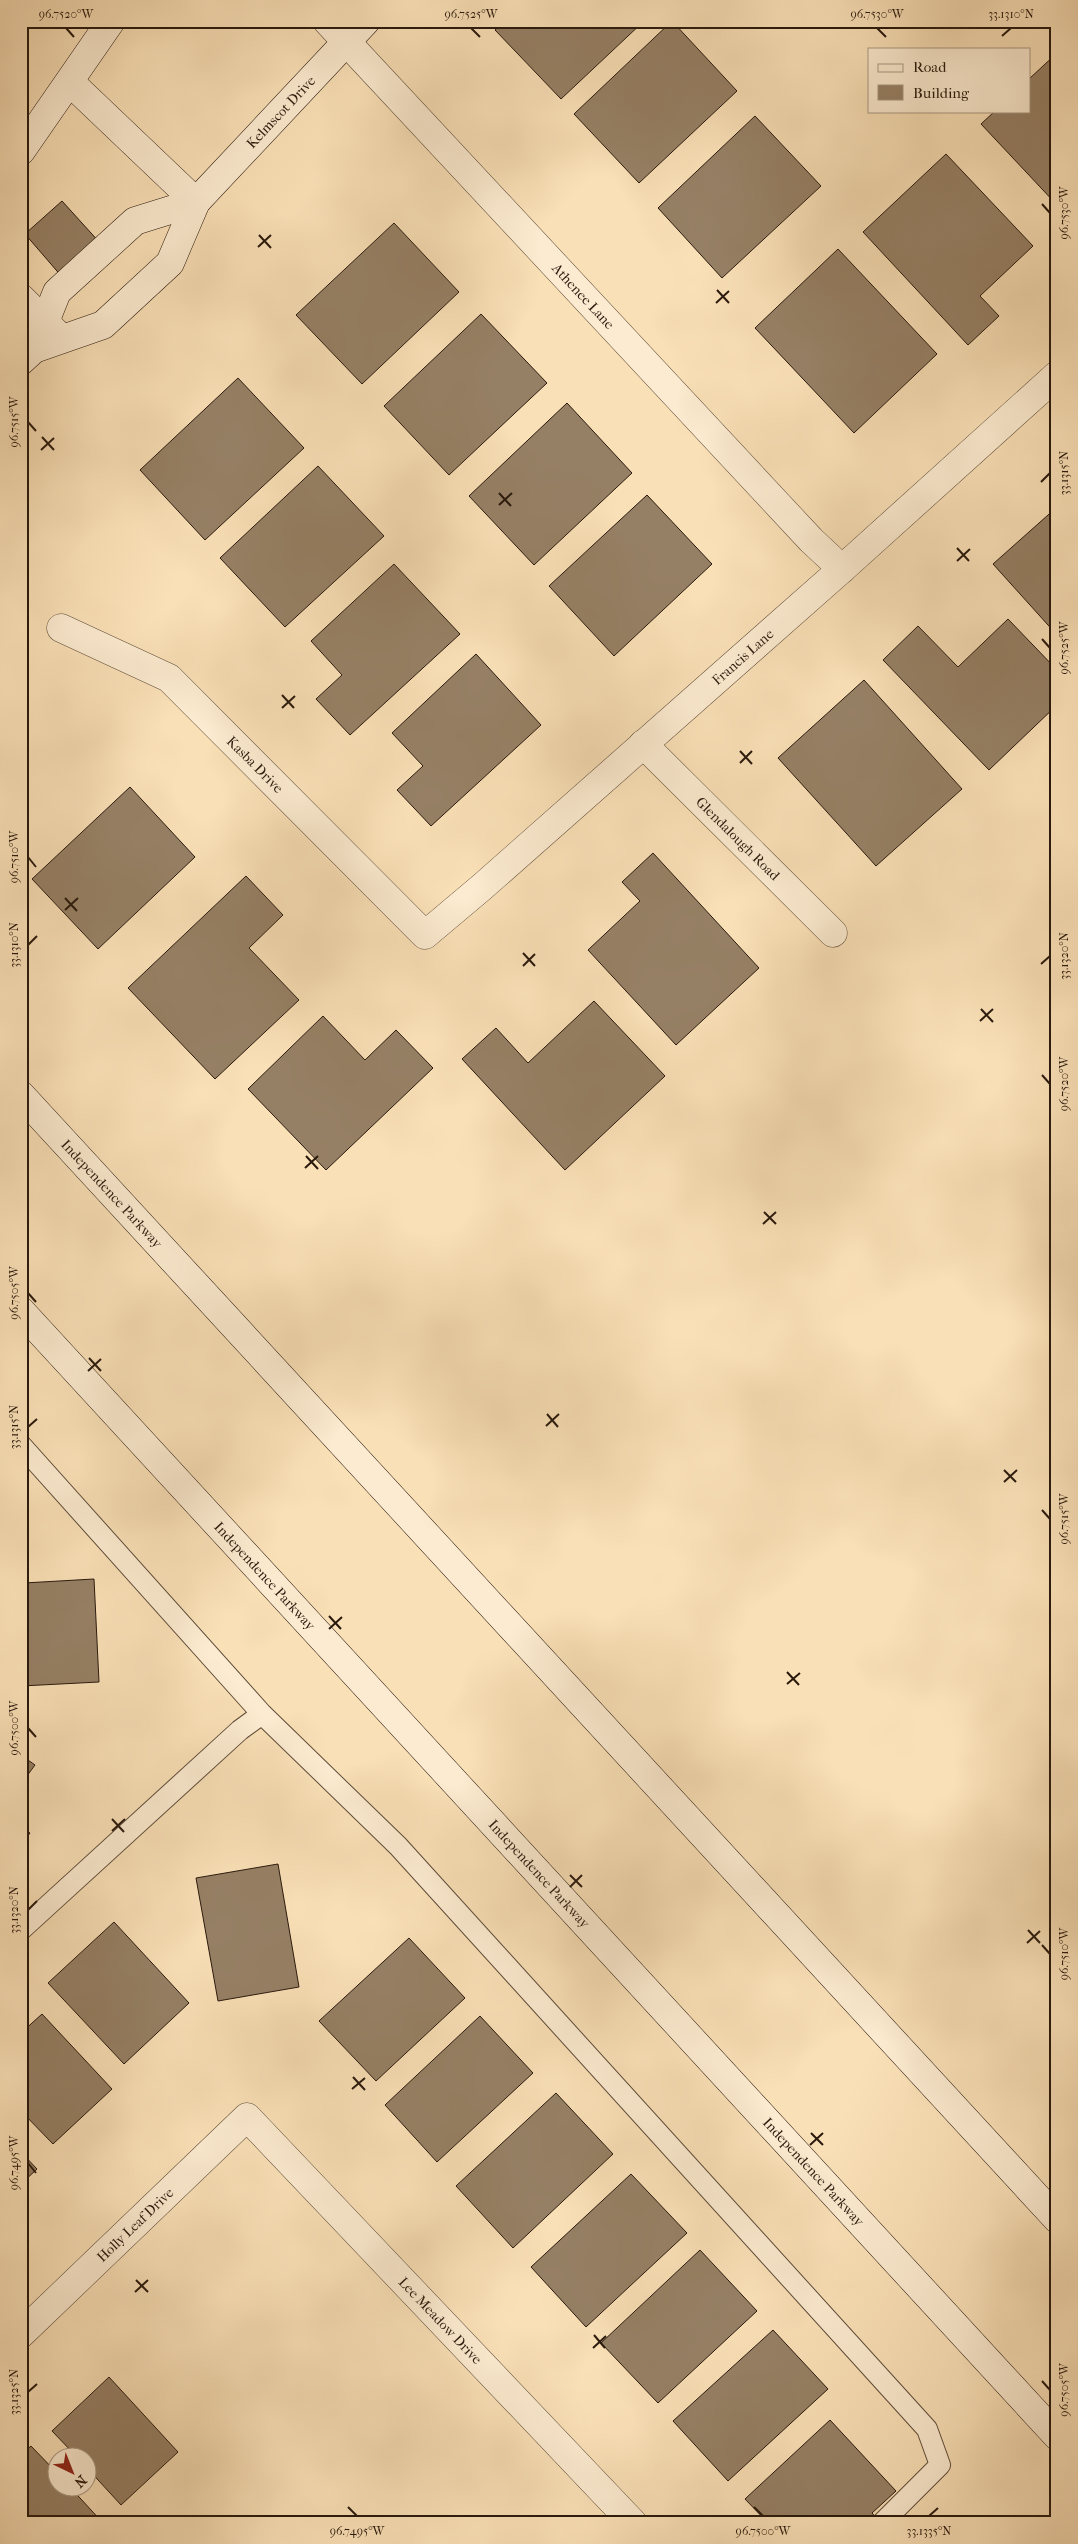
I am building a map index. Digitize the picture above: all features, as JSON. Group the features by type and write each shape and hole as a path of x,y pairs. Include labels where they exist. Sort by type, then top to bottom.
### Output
{"street":[{"path":"21,151 111,21"},
{"name":"Athenee Lane","path":"327,21 804,532 842,569"},
{"name":"Kelmscot Drive","path":"28,355 54,330 103,325 170,263 196,202 366,21"},
{"path":"70,82 196,202"},
{"name":"Kelmscot Drive","path":"54,330 57,292 135,221 196,202"},
{"path":"21,298 54,330"},
{"name":"Francis Lane","path":"425,935 482,887 842,569 1057,375"},
{"name":"Kasba Drive","path":"61,628 169,678 425,935"},
{"name":"Glendalough Road","path":"643,744 833,933"},
{"name":"Independence Parkway","path":"21,1095 1057,2219"},
{"name":"Independence Parkway","path":"21,1311 1057,2436"},
{"name":"Holly Leaf Drive","path":"21,2334 247,2117"},
{"name":"Lee Meadow Drive","path":"247,2117 633,2523"}],"lane":[{"path":"21,1445 262,1714 398,1846 927,2429 940,2465 882,2523"},
{"path":"21,1930 240,1730 262,1714"}],"building":[{"path":"505,21 644,21 561,99 495,30"},
{"path":"672,21 737,91 639,183 574,114"},
{"path":"1057,53 1057,205 981,124 994,112 1030,112 1030,78"},
{"path":"755,116 821,186 722,278 658,208"},
{"path":"946,154 1033,246 980,296 999,316 968,345 863,232"},
{"path":"62,201 101,244 63,278 25,234"},
{"path":"394,223 459,292 362,384 296,315"},
{"path":"838,249 937,354 854,433 755,328"},
{"path":"481,314 547,383 449,475 384,406"},
{"path":"238,378 304,448 205,540 140,470"},
{"path":"567,403 632,473 534,565 469,496"},
{"path":"318,466 384,536 285,627 220,558"},
{"path":"647,495 712,564 614,656 549,586"},
{"path":"1057,507 1057,635 993,564"},
{"path":"394,564 460,634 350,735 316,699 342,675 311,641"},
{"path":"1008,619 1057,670 1057,705 989,770 883,660 918,626 958,667"},
{"path":"476,654 541,725 431,826 397,790 423,766 392,733"},
{"path":"864,680 962,789 876,866 778,758"},
{"path":"130,787 195,857 98,949 32,879"},
{"path":"653,853 759,968 676,1045 588,950 640,901 622,882"},
{"path":"246,876 283,915 249,948 299,1000 215,1079 128,988"},
{"path":"594,1001 665,1076 565,1170 462,1059 496,1028 528,1063"},
{"path":"323,1016 365,1060 396,1030 433,1068 326,1170 248,1089"},
{"path":"94,1579 99,1682 21,1686 21,1606 26,1606 24,1583"},
{"path":"21,1755 35,1765 21,1784"},
{"path":"21,1827 30,1833 21,1845"},
{"path":"278,1864 299,1987 218,2001 196,1878"},
{"path":"114,1922 189,2003 124,2064 48,1983"},
{"path":"409,1938 465,1998 376,2081 319,2021"},
{"path":"42,2014 112,2089 53,2144 21,2111 21,2033"},
{"path":"480,2016 533,2073 437,2162 385,2105"},
{"path":"556,2093 613,2154 513,2248 456,2186"},
{"path":"21,2152 37,2169 21,2184"},
{"path":"631,2174 687,2233 586,2327 531,2267"},
{"path":"700,2250 757,2311 658,2403 601,2343"},
{"path":"773,2330 828,2389 728,2481 673,2421"},
{"path":"109,2377 178,2452 121,2505 98,2480 98,2446 66,2446 52,2431"},
{"path":"830,2420 896,2491 872,2513 877,2519 873,2523 768,2523 745,2499"},
{"path":"31,2446 48,2464 48,2496 78,2496 103,2523 21,2523 21,2455"}]}
